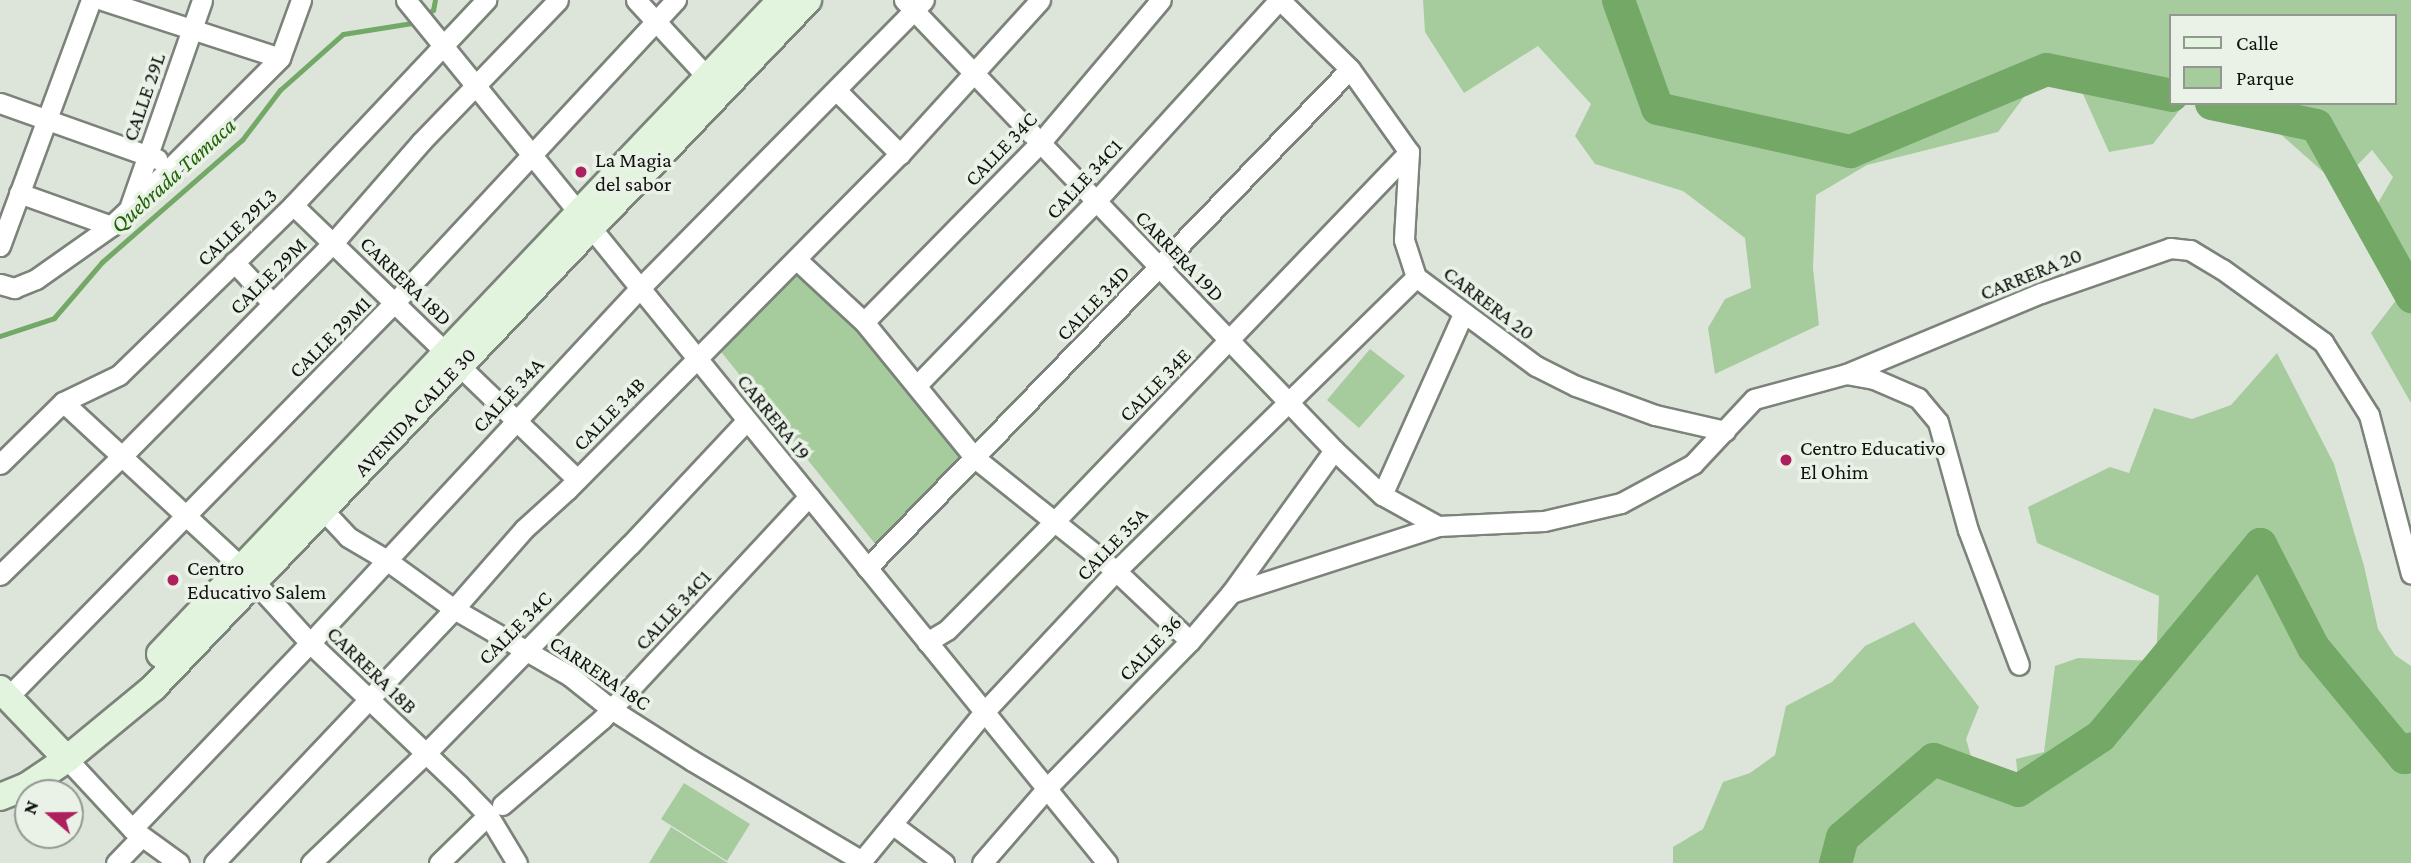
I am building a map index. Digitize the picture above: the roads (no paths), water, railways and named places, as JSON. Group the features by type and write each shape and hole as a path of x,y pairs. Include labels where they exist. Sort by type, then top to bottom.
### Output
{"main road":[{"name":"AVENIDA CALLE 30","path":"584,220 707,77 780,0"},
{"name":"AVENIDA CALLE 30","path":"0,797 27,786 60,753 153,688 248,575 584,220 808,0"},
{"name":"AVENIDA CALLE 30","path":"248,575 323,510 454,358"},
{"path":"4,693 60,753"},
{"name":"AVENIDA CALLE 30","path":"0,777 60,753"}],"street":[{"path":"0,246 91,0"},
{"path":"102,0 280,58"},
{"name":"CALLE 29L","path":"128,210 202,0"},
{"path":"0,284 14,288 36,279 111,226 175,166 280,58 301,0"},
{"name":"CARRERA 19","path":"406,0 1102,861"},
{"name":"CALLE 29L3","path":"0,464 63,402 118,375 293,205 436,38 486,0"},
{"name":"CALLE 29M","path":"0,575 333,243 421,142 558,0"},
{"path":"636,0 707,77"},
{"name":"CALLE 29M1","path":"4,693 186,515 395,302 676,0"},
{"name":"CALLE 34B","path":"214,863 454,609 524,529 900,154 1040,0"},
{"name":"CALLE 34C","path":"864,322 1041,143 1161,0"},
{"path":"1280,0 1350,69 1409,152"},
{"name":"CALLE 34C1","path":"917,384 1096,201 1280,0"},
{"name":"CARRERA 19D","path":"914,4 974,74 1334,450 1382,495 1438,526"},
{"name":"CALLE 34A","path":"137,832 517,418 639,288 836,90 914,4"},
{"name":"CALLE 34D","path":"867,568 1350,69"},
{"path":"836,90 900,154"},
{"path":"0,103 175,166"},
{"name":"CARRERA 20","path":"1409,152 1404,240 1416,277 1536,366 1576,387 1655,415 1725,431"},
{"name":"CALLE 34E","path":"927,642 947,630 1054,522 1409,152"},
{"path":"19,193 111,226"},
{"name":"CARRERA 18D","path":"293,205 517,418 577,479"},
{"name":"CARRERA 20","path":"1231,593 1438,526 1544,521 1621,503 1693,464 1754,400 1846,374 2041,293 2170,248 2190,250 2222,269 2323,342 2369,415 2411,575"},
{"path":"796,259 864,322 975,458 1116,571 1189,640"},
{"path":"234,262 272,303"},
{"name":"CALLE 35A","path":"861,862 984,712 1116,571 1287,400 1416,277"},
{"path":"1382,495 1464,314"},
{"path":"1846,374 1874,379 1918,398 1938,422 1968,530 2019,665"},
{"name":"CARRERA 18B","path":"63,402 186,515 248,575 310,643 426,753 495,810 517,863"},
{"name":"CALLE 34C","path":"311,863 426,753 525,649 630,545 747,420"},
{"name":"CALLE 36","path":"982,863 1046,789 1231,593 1334,450"},
{"name":"CALLE 34C1","path":"439,863 495,810 611,709 809,496"},
{"name":"CARRERA 18C","path":"323,510 348,537 385,559 454,609 570,676 611,709 861,862"},
{"path":"60,753 137,832 178,863"},
{"path":"892,824 944,863"},
{"path":"116,863 137,832"}],"waterway":[{"name":"Quebrada Tamaca","path":"0,336 54,318 102,262 242,140 280,90 343,34 412,23 433,10 435,0"},
{"path":"1618,0 1657,108 1850,151 2046,69 2170,95"},
{"path":"2221,105 2316,125 2411,296"},
{"path":"1835,863 1842,837 1933,759 2018,790 2100,736 2260,544 2313,647 2404,757 2411,748"}],"place":[{"name":"La Magia del sabor","path":"581,172"},
{"name":"Centro Educativo El Ohim","path":"1786,460"},
{"name":"Centro Educativo Salem","path":"173,580"}]}
